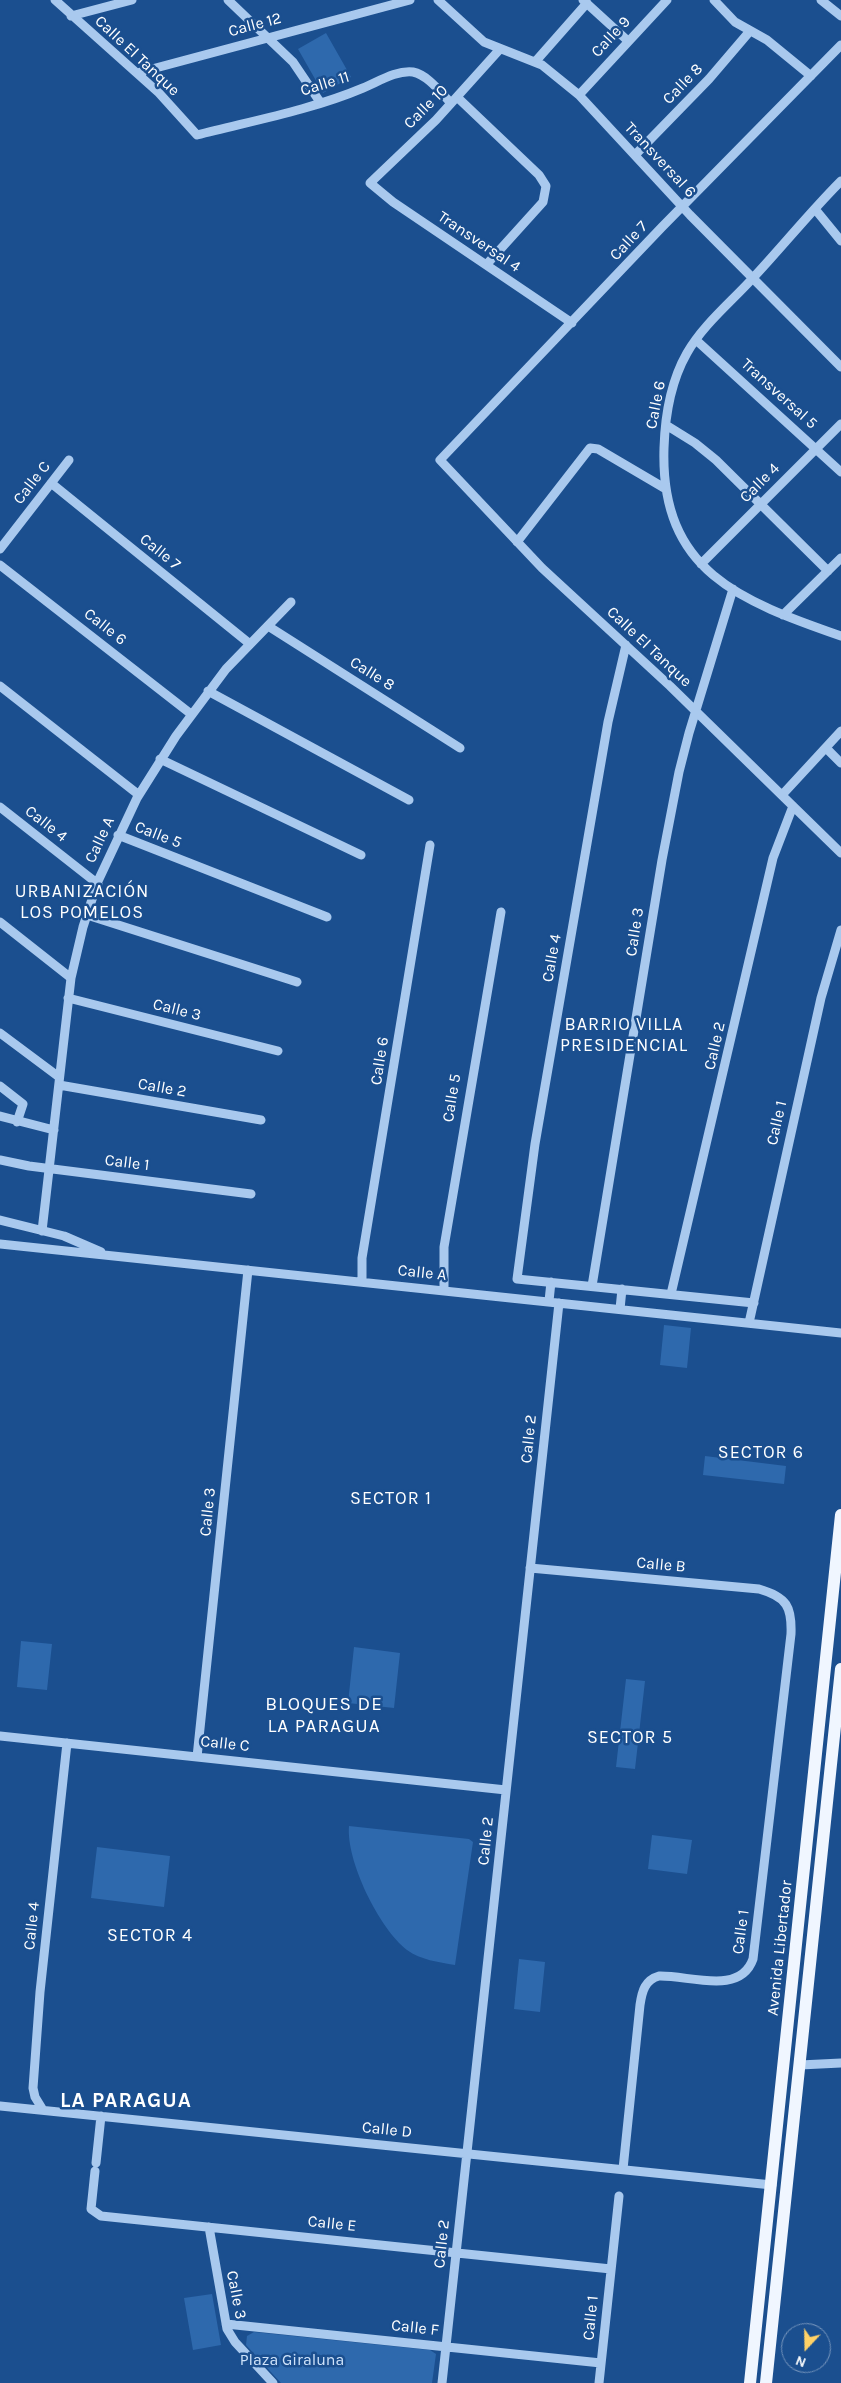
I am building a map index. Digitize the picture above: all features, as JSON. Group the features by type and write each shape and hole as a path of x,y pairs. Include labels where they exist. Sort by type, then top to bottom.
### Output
{"main road":[{"name":"Avenida Libertador","path":"750,2383 841,1515"},
{"name":"Avenida Libertador","path":"766,2383 841,1669"},
{"path":"772,2185 787,2187"}],"street":[{"name":"Calle El Tanque","path":"54,0 159,93 197,135"},
{"path":"71,16 132,0"},
{"path":"228,0 293,62 320,102"},
{"name":"Calle 12","path":"137,73 410,0"},
{"name":"Transversal 6","path":"438,0 475,36 500,49 535,62 555,75 579,95 682,207 841,367"},
{"name":"Calle 9","path":"579,95 667,0"},
{"path":"714,0 735,22 767,40 811,76"},
{"path":"821,0 841,16"},
{"path":"535,62 585,2 628,41"},
{"name":"Calle 8","path":"635,155 709,79 750,31"},
{"name":"Calle 7","path":"440,460 682,207 841,45"},
{"name":"Calle 10","path":"370,183 454,100 500,49"},
{"name":"Calle 11","path":"197,135 347,95 395,74 413,72 424,77 454,100"},
{"path":"454,100 539,175 547,191 543,202 487,264"},
{"name":"Calle 6","path":"841,180 696,340 680,367 666,425 664,454 666,489 671,515 684,544 701,564 733,589 783,615 841,636"},
{"name":"Transversal 4","path":"370,183 393,202 572,323"},
{"path":"816,209 841,241"},
{"name":"Transversal 5","path":"696,340 841,472"},
{"name":"Calle 4","path":"701,564 841,424"},
{"path":"666,425 705,450 828,571"},
{"path":"517,542 590,448 598,449 666,489"},
{"name":"Calle C","path":"0,549 69,460"},
{"name":"Calle El Tanque","path":"440,460 542,568 696,711 841,853"},
{"name":"Calle 7","path":"51,483 250,644"},
{"path":"783,615 841,558"},
{"name":"Calle 6","path":"0,565 192,714"},
{"name":"Calle 3","path":"592,1286 662,860 684,751 733,589"},
{"name":"Calle A","path":"42,1231 71,978 86,915 98,884 118,835 160,759 208,691 291,602"},
{"name":"Calle 8","path":"268,626 460,748"},
{"name":"Calle 4","path":"551,1282 517,1278 535,1144 608,722 626,645"},
{"name":"Calle 5","path":"0,686 139,795"},
{"path":"208,691 409,800"},
{"path":"782,795 841,731"},
{"path":"826,748 841,763"},
{"path":"160,759 361,855"},
{"name":"Calle 2","path":"671,1294 773,858 793,806"},
{"name":"Calle 4","path":"0,807 98,884"},
{"name":"Calle 5","path":"118,835 327,917"},
{"name":"Calle 6","path":"362,1282 362,1258 430,845"},
{"name":"Calle 5","path":"444,1290 442,1263 448,1218 501,912"},
{"path":"86,915 297,982"},
{"path":"0,922 71,978"},
{"name":"Calle 1","path":"749,1323 821,998 841,930"},
{"name":"Calle 3","path":"68,998 278,1051"},
{"name":"Calle 2","path":"0,1033 59,1081 261,1120"},
{"path":"0,1086 23,1104 17,1122"},
{"path":"0,1116 17,1122 54,1130"},
{"name":"Calle 1","path":"0,1160 50,1169 251,1194"},
{"path":"0,1220 82,1242 108,1255"},
{"name":"Calle A","path":"0,1244 841,1333"},
{"name":"Calle 3","path":"198,1757 248,1270"},
{"path":"549,1302 551,1282 754,1303"},
{"path":"620,1309 622,1289"},
{"name":"Calle 2","path":"442,2383 559,1302"},
{"name":"Calle B","path":"530,1568 752,1588 769,1592 786,1604"},
{"name":"Calle 1","path":"623,2169 641,1998 646,1983 652,1978 660,1976 732,1980 748,1970 754,1959 791,1634 791,1614 786,1604"},
{"name":"Calle C","path":"0,1736 506,1790"},
{"name":"Calle 4","path":"42,2110 35,2098 33,2088 41,1985 66,1743"},
{"path":"800,2065 841,2063"},
{"name":"Calle D","path":"0,2106 772,2185"},
{"name":"Calle E","path":"101,2116 91,2204 91,2209 97,2215 611,2269"},
{"name":"Calle 1","path":"599,2383 619,2196"},
{"name":"Calle 3","path":"209,2227 226,2324 235,2342 273,2383"},
{"name":"Calle F","path":"226,2324 601,2363"}],"green space":[{"path":"326,33 351,77 323,93 298,49"},
{"path":"664,1325 691,1328 687,1368 660,1365"},
{"path":"705,1456 786,1466 784,1484 703,1475"},
{"path":"21,1641 52,1644 47,1690 17,1687"},
{"path":"354,1647 400,1653 394,1708 348,1703"},
{"path":"626,1679 645,1681 635,1769 616,1767"},
{"path":"349,1826 469,1839 473,1842 455,1965 418,1956 407,1950 396,1940 366,1893 353,1857 349,1840"},
{"path":"652,1835 692,1840 687,1874 648,1869"},
{"path":"97,1847 170,1856 164,1907 91,1898"},
{"path":"519,1959 545,1962 540,2012 514,2009"},
{"path":"212,2294 221,2345 193,2350 184,2298"},
{"name":"Plaza Giraluna","path":"254,2332 430,2350 436,2354 432,2383 281,2383 246,2345 247,2336"}],"district":[{"name":"URBANIZACIÓN LOS POMELOS","path":"82,902"},
{"name":"BARRIO VILLA PRESIDENCIAL","path":"624,1035"},
{"name":"SECTOR 6","path":"761,1453"},
{"name":"SECTOR 1","path":"391,1499"},
{"name":"BLOQUES DE LA PARAGUA","path":"324,1716"},
{"name":"SECTOR 5","path":"630,1738"},
{"name":"SECTOR 4","path":"150,1936"},
{"name":"LA PARAGUA","path":"126,2101"}]}
